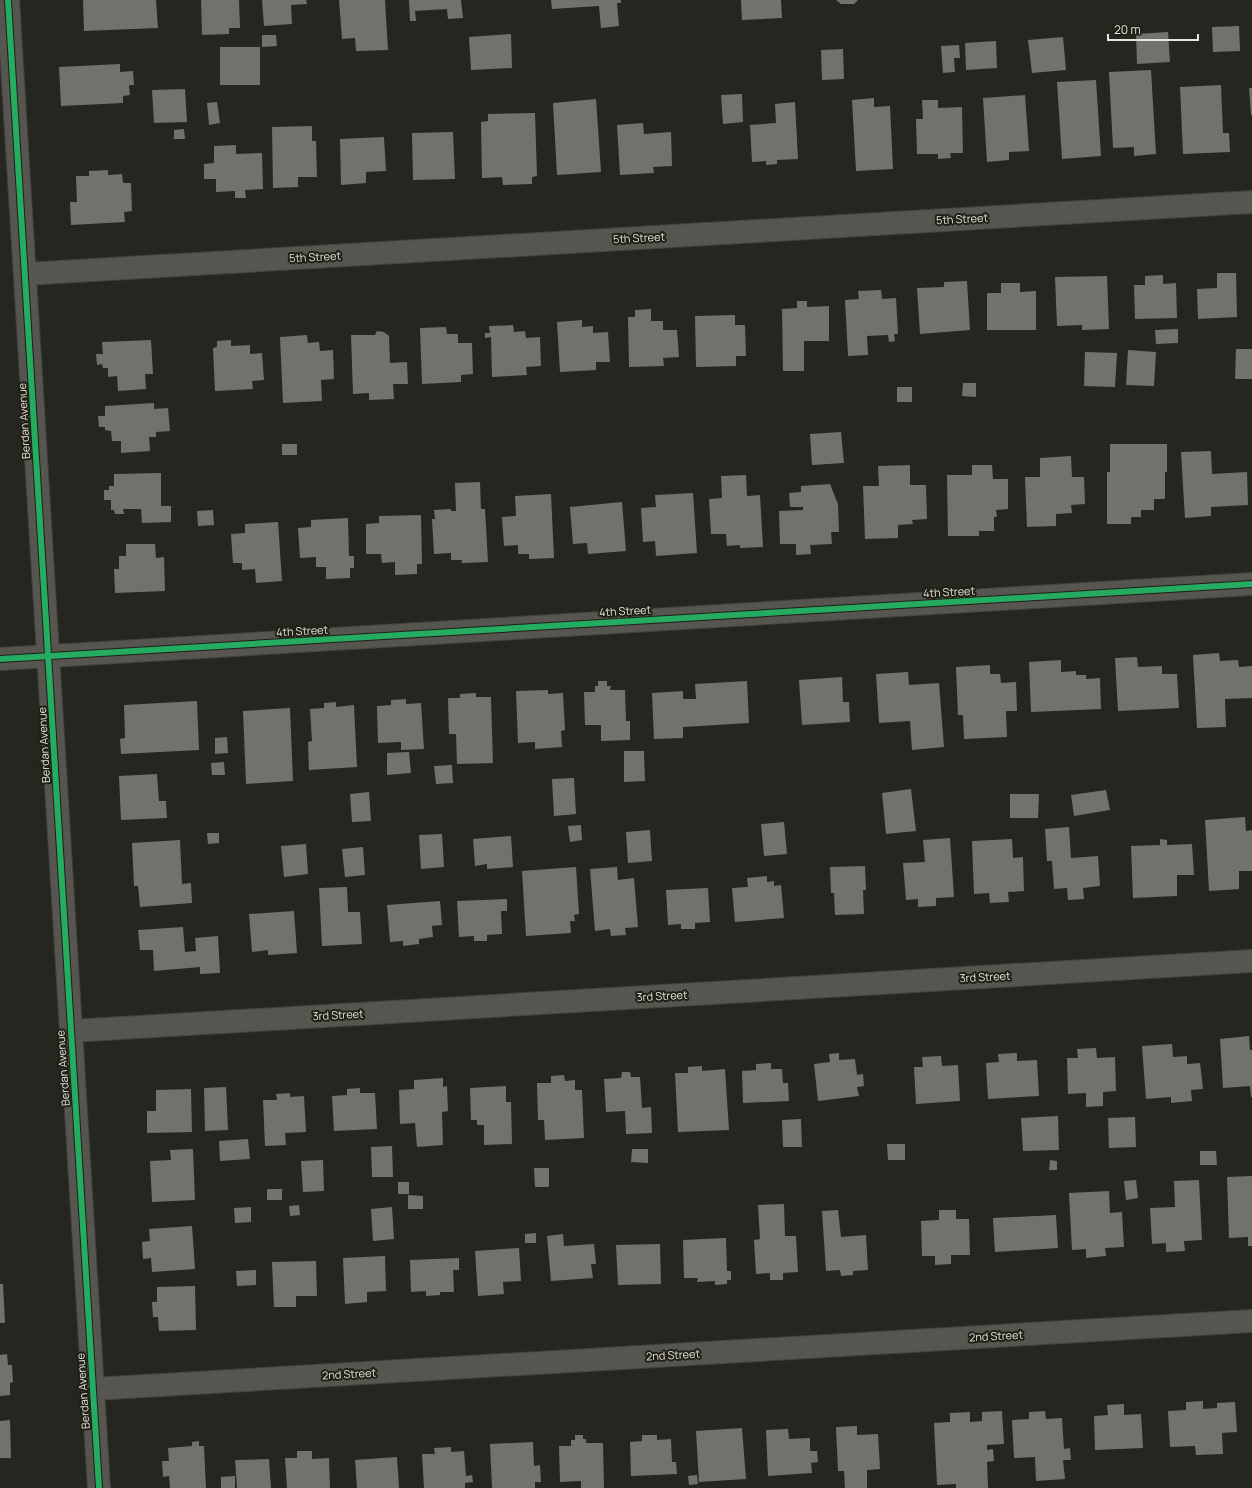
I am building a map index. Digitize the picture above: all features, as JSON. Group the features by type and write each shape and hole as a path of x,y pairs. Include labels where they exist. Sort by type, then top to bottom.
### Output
{"street":[{"name":"Berdan Avenue","path":"8,0 99,1488"},
{"name":"5th Street","path":"25,274 1252,202"},
{"name":"4th Street","path":"0,659 1252,584"},
{"name":"3rd Street","path":"71,1031 1252,961"},
{"name":"2nd Street","path":"93,1390 1252,1321"}],"building":[{"path":"83,0 156,0 158,28 84,31"},
{"path":"201,0 239,0 240,28 229,28 229,34 202,35"},
{"path":"262,0 306,0 307,4 291,5 292,24 264,26"},
{"path":"339,0 385,0 388,50 356,51 355,38 342,39"},
{"path":"409,0 461,0 463,18 448,19 447,9 415,11 416,21 410,21"},
{"path":"551,0 621,0 621,3 617,3 619,26 601,28 599,6 552,9"},
{"path":"741,0 781,0 782,18 742,20"},
{"path":"836,0 858,0 854,4 841,4"},
{"path":"1239,26 1240,51 1213,52 1212,27"},
{"path":"1168,32 1170,62 1137,64 1136,34"},
{"path":"511,34 512,68 471,70 469,37"},
{"path":"262,35 276,35 277,46 262,47"},
{"path":"1063,37 1066,70 1032,73 1028,40"},
{"path":"996,41 997,68 966,70 965,43"},
{"path":"959,45 960,58 954,58 955,72 943,73 941,46"},
{"path":"220,47 260,47 260,85 220,85"},
{"path":"843,49 844,79 822,80 821,50"},
{"path":"120,64 120,72 133,71 134,85 129,85 130,95 123,96 123,103 61,106 59,67"},
{"path":"1151,70 1156,154 1134,156 1134,147 1113,148 1109,72"},
{"path":"1096,80 1101,156 1062,159 1057,82"},
{"path":"1221,85 1223,133 1229,133 1230,152 1183,154 1180,87"},
{"path":"1249,88 1252,88 1252,115 1251,115"},
{"path":"185,89 187,122 154,123 152,90"},
{"path":"742,94 743,122 723,124 721,95"},
{"path":"1025,95 1029,151 1009,152 1009,160 987,162 983,98"},
{"path":"874,98 874,107 890,106 893,169 856,171 852,100"},
{"path":"596,99 601,172 557,175 553,103"},
{"path":"922,100 938,100 938,108 962,107 963,153 950,153 951,158 938,159 938,154 917,154 916,119 923,119"},
{"path":"217,102 220,123 209,125 207,103"},
{"path":"795,102 798,159 777,160 777,164 766,165 766,161 752,162 750,125 776,123 775,104"},
{"path":"535,113 537,176 532,177 532,184 503,185 502,177 482,178 481,122 488,121 488,114"},
{"path":"643,123 644,134 671,132 672,166 653,167 654,173 620,175 617,125"},
{"path":"312,126 312,141 316,141 317,177 298,177 298,187 273,188 272,127"},
{"path":"184,129 185,139 174,139 174,130"},
{"path":"453,132 455,179 413,180 412,133"},
{"path":"384,137 386,171 366,172 366,183 341,185 340,139"},
{"path":"236,145 236,154 262,153 263,189 245,190 246,198 235,198 235,191 216,192 216,179 204,179 204,164 214,163 214,146"},
{"path":"108,170 108,175 122,174 123,183 131,183 132,211 124,212 125,222 71,225 70,202 77,202 76,176 89,176 89,171"},
{"path":"1217,273 1236,273 1237,317 1198,319 1197,289 1217,288"},
{"path":"1163,275 1163,284 1176,283 1177,318 1135,319 1134,285 1145,285 1145,276"},
{"path":"1107,276 1109,329 1082,330 1082,325 1057,326 1055,277"},
{"path":"967,281 970,330 920,334 917,288 944,287 944,282"},
{"path":"1001,283 1020,283 1020,292 1036,291 1036,330 987,330 987,293 1001,293"},
{"path":"881,290 882,299 896,298 898,334 894,334 895,341 889,342 888,335 867,336 868,355 848,356 845,300 859,299 858,291"},
{"path":"797,301 807,301 807,307 829,306 829,341 804,341 804,371 783,371 782,309 797,308"},
{"path":"651,309 651,321 663,321 663,330 677,330 679,357 663,358 664,366 629,367 628,317 635,317 635,310"},
{"path":"735,315 735,325 745,325 746,356 736,356 736,366 696,367 695,316"},
{"path":"582,320 582,327 593,326 593,333 608,332 610,362 596,362 596,370 560,372 557,322"},
{"path":"513,325 514,332 525,331 526,338 540,337 541,366 526,367 527,375 492,377 491,337 485,338 485,333 490,333 489,326"},
{"path":"446,327 447,334 458,334 458,343 472,343 473,374 461,375 461,382 422,384 420,328"},
{"path":"1178,329 1178,343 1156,344 1155,330"},
{"path":"377,331 384,332 389,336 390,363 407,362 408,384 393,384 394,399 369,400 369,393 353,394 351,335 375,335"},
{"path":"307,335 308,343 319,342 320,351 333,350 334,379 321,380 322,401 283,403 280,337"},
{"path":"151,340 153,374 145,374 146,389 118,391 117,376 108,377 108,368 103,368 102,364 97,365 96,354 103,354 102,342"},
{"path":"231,340 231,346 250,345 250,354 262,353 264,380 252,381 253,389 215,391 213,348 217,347 217,341"},
{"path":"1236,349 1252,349 1252,379 1235,379"},
{"path":"1128,350 1156,352 1154,386 1126,385"},
{"path":"1085,352 1117,353 1115,387 1084,386"},
{"path":"963,383 976,383 976,397 962,396"},
{"path":"897,387 912,387 912,402 897,402"},
{"path":"154,403 154,409 168,408 170,431 156,432 156,437 149,437 150,451 121,453 121,441 112,441 111,431 105,430 105,427 99,427 98,416 105,416 105,406"},
{"path":"841,432 844,463 812,465 810,434"},
{"path":"282,444 297,444 297,455 282,455"},
{"path":"1110,444 1167,444 1165,499 1154,499 1154,510 1141,510 1141,517 1131,517 1131,524 1107,524 1107,472 1110,472"},
{"path":"1211,451 1212,474 1247,472 1248,505 1211,507 1211,516 1185,518 1181,452"},
{"path":"1071,456 1072,477 1084,477 1085,504 1071,505 1072,513 1056,514 1056,526 1027,527 1025,477 1040,477 1040,458"},
{"path":"910,465 910,485 926,485 927,519 912,520 913,524 898,525 898,538 865,539 863,486 879,486 878,466"},
{"path":"972,465 992,465 993,479 1008,479 1008,509 996,510 997,517 994,517 994,531 979,531 979,536 948,536 947,475 972,475"},
{"path":"161,473 161,506 171,506 171,522 142,523 141,509 123,509 124,514 115,514 114,510 111,510 111,500 104,500 104,490 109,490 109,486 114,486 114,474"},
{"path":"746,475 747,496 760,495 763,547 740,548 740,545 727,546 726,534 711,534 709,499 722,498 721,476"},
{"path":"480,482 481,509 485,509 488,562 462,563 462,560 451,560 451,553 434,554 432,519 435,519 434,510 451,509 451,511 456,511 455,483"},
{"path":"830,484 838,504 839,532 831,532 832,544 810,545 811,554 796,555 796,544 780,544 779,511 803,510 803,507 790,507 789,493 801,492 801,486"},
{"path":"693,493 697,553 656,556 655,541 643,542 641,508 656,507 655,495"},
{"path":"551,494 554,558 529,559 529,554 518,554 518,545 504,546 502,517 516,516 515,496"},
{"path":"622,502 626,551 588,554 587,543 573,544 570,507"},
{"path":"213,510 214,525 198,526 197,511"},
{"path":"421,515 422,564 417,564 417,574 395,575 395,562 382,563 381,554 366,554 366,524 379,523 379,516"},
{"path":"348,518 349,556 354,556 354,568 350,568 350,578 326,579 326,567 316,567 316,557 300,558 298,528 311,527 311,520"},
{"path":"278,522 282,581 256,583 255,569 242,570 242,563 233,563 231,534 245,533 245,524"},
{"path":"126,544 155,544 156,558 164,557 165,591 115,593 114,569 119,569 119,556 126,556"},
{"path":"1219,653 1220,661 1238,660 1239,667 1252,666 1252,698 1225,699 1226,727 1197,728 1193,655"},
{"path":"1137,657 1138,667 1162,666 1162,674 1177,674 1179,708 1118,711 1115,658"},
{"path":"1061,660 1061,672 1076,671 1076,675 1086,675 1086,679 1100,678 1101,709 1031,712 1029,662"},
{"path":"990,665 990,674 1000,674 1001,683 1016,682 1017,711 1006,711 1007,737 964,739 963,715 958,715 956,667"},
{"path":"908,672 909,685 939,683 944,747 912,750 910,721 879,723 876,674"},
{"path":"842,677 843,702 849,702 850,722 802,725 799,680"},
{"path":"598,681 607,681 607,686 611,686 610,690 625,690 626,721 630,721 630,740 601,741 601,725 585,725 584,692 595,692 595,686 598,686"},
{"path":"747,681 749,723 683,727 683,738 654,739 652,693 683,691 683,699 696,699 695,684"},
{"path":"548,690 548,694 563,693 565,730 561,731 562,747 535,749 535,742 518,743 516,691"},
{"path":"476,693 476,697 491,697 493,763 457,764 456,734 449,734 448,698 460,698 460,694"},
{"path":"406,699 406,704 421,703 424,749 401,750 401,742 378,743 377,706 391,705 391,700"},
{"path":"197,701 199,750 121,754 120,739 125,738 124,705"},
{"path":"336,702 336,707 354,705 357,767 309,770 308,742 312,741 310,709 324,708 324,703"},
{"path":"290,708 293,781 246,784 243,711"},
{"path":"227,737 228,753 215,754 215,738"},
{"path":"624,751 644,751 645,781 624,782"},
{"path":"409,752 411,773 387,775 387,753"},
{"path":"224,762 225,775 212,775 211,763"},
{"path":"452,765 453,783 436,784 434,766"},
{"path":"157,774 159,801 166,801 167,818 121,820 119,776"},
{"path":"574,778 576,814 554,816 552,779"},
{"path":"911,789 916,831 886,834 882,793"},
{"path":"1106,790 1110,810 1074,816 1071,795"},
{"path":"369,792 371,821 352,822 350,794"},
{"path":"1010,794 1039,794 1038,818 1010,818"},
{"path":"1245,817 1246,831 1252,830 1252,871 1239,871 1239,889 1209,891 1205,820"},
{"path":"784,822 787,854 764,856 761,824"},
{"path":"581,825 582,840 570,842 568,826"},
{"path":"1069,827 1071,858 1098,856 1100,886 1083,888 1084,899 1068,900 1067,888 1054,889 1052,861 1047,861 1045,829"},
{"path":"650,830 652,861 628,863 626,832"},
{"path":"207,833 219,833 219,843 208,844"},
{"path":"442,834 444,867 421,869 419,835"},
{"path":"511,836 513,867 487,869 487,864 475,866 473,839"},
{"path":"950,838 954,897 936,898 936,906 918,907 918,899 906,900 903,863 925,862 923,840"},
{"path":"1012,839 1013,858 1023,857 1024,891 1008,892 1009,902 990,903 989,893 974,894 972,841"},
{"path":"1160,839 1167,840 1167,845 1192,844 1194,875 1177,875 1177,896 1133,898 1131,846 1160,845"},
{"path":"180,840 182,884 191,883 192,903 140,907 138,886 134,886 132,843"},
{"path":"306,844 308,874 284,877 281,846"},
{"path":"363,847 365,875 345,877 342,849"},
{"path":"865,866 866,890 863,890 864,914 835,915 834,893 831,893 830,867"},
{"path":"576,867 579,914 574,915 575,921 570,921 571,933 526,936 522,871"},
{"path":"617,867 618,880 634,878 638,927 625,928 626,935 611,936 610,929 595,931 590,869"},
{"path":"767,876 767,882 774,881 774,886 781,885 784,918 735,922 732,888 748,887 747,878"},
{"path":"347,887 348,912 360,912 362,944 322,946 319,888"},
{"path":"708,888 710,922 695,923 695,929 681,929 681,924 668,925 666,890"},
{"path":"507,899 507,911 501,911 502,934 487,935 487,941 474,941 474,936 459,937 457,901"},
{"path":"440,901 442,925 432,926 433,937 419,939 419,944 403,946 403,941 390,942 387,905"},
{"path":"294,911 297,953 268,955 268,950 252,952 249,914"},
{"path":"183,927 185,952 196,951 195,938 218,936 220,973 200,974 200,967 154,971 153,950 140,950 138,930"},
{"path":"1249,1036 1250,1050 1252,1050 1252,1097 1250,1086 1223,1088 1220,1039"},
{"path":"1172,1044 1173,1057 1187,1056 1187,1064 1200,1063 1203,1089 1191,1090 1192,1101 1171,1103 1171,1097 1146,1099 1142,1046"},
{"path":"1096,1048 1097,1058 1115,1057 1116,1091 1103,1092 1103,1106 1086,1107 1086,1093 1068,1094 1067,1058 1078,1058 1077,1049"},
{"path":"839,1053 839,1060 855,1059 857,1075 863,1074 864,1086 857,1087 859,1096 818,1101 814,1064 830,1062 829,1054"},
{"path":"1017,1053 1017,1061 1037,1060 1039,1096 988,1099 986,1063 999,1062 998,1054"},
{"path":"941,1056 942,1066 958,1065 960,1101 916,1104 914,1067 923,1067 922,1057"},
{"path":"771,1063 771,1069 782,1069 783,1083 788,1083 789,1101 743,1103 742,1071 756,1070 756,1064"},
{"path":"702,1066 702,1071 725,1069 729,1130 678,1132 675,1073 688,1073 688,1067"},
{"path":"622,1072 630,1072 631,1077 640,1077 642,1108 651,1107 652,1133 626,1134 625,1111 606,1112 604,1079 621,1078"},
{"path":"564,1075 565,1081 575,1080 575,1090 582,1090 584,1138 545,1140 544,1120 538,1120 537,1083 551,1083 551,1076"},
{"path":"443,1078 443,1087 447,1086 448,1111 442,1112 443,1145 417,1147 415,1123 400,1124 399,1090 414,1089 414,1080"},
{"path":"506,1086 506,1102 511,1102 512,1144 484,1145 484,1125 477,1125 477,1120 471,1120 470,1088"},
{"path":"226,1087 228,1130 205,1131 204,1088"},
{"path":"360,1088 360,1093 375,1093 377,1129 334,1131 332,1096 347,1095 347,1089"},
{"path":"191,1089 192,1132 147,1133 147,1111 156,1111 156,1090"},
{"path":"290,1093 290,1097 304,1096 306,1132 285,1133 286,1145 265,1146 263,1100 277,1100 276,1094"},
{"path":"1058,1116 1059,1150 1023,1151 1021,1118"},
{"path":"1135,1117 1136,1147 1109,1148 1108,1118"},
{"path":"801,1119 802,1147 783,1147 782,1120"},
{"path":"248,1139 250,1159 220,1161 219,1141"},
{"path":"887,1144 905,1144 905,1160 888,1160"},
{"path":"392,1146 393,1177 372,1177 371,1147"},
{"path":"193,1149 195,1200 152,1202 150,1161 171,1160 170,1150"},
{"path":"632,1149 648,1149 648,1163 631,1162"},
{"path":"1200,1151 1216,1151 1217,1165 1200,1165"},
{"path":"323,1160 324,1191 303,1192 301,1161"},
{"path":"1050,1160 1057,1161 1057,1170 1049,1170"},
{"path":"534,1168 549,1168 549,1187 535,1187"},
{"path":"1252,1176 1252,1246 1248,1246 1248,1237 1229,1238 1227,1177"},
{"path":"1136,1180 1138,1198 1126,1200 1124,1181"},
{"path":"1199,1180 1202,1240 1184,1241 1185,1251 1166,1252 1166,1243 1152,1244 1150,1208 1175,1207 1174,1181"},
{"path":"398,1182 409,1182 409,1194 398,1194"},
{"path":"267,1189 282,1189 282,1200 267,1200"},
{"path":"1109,1191 1110,1213 1122,1212 1124,1247 1105,1248 1106,1256 1086,1258 1086,1249 1072,1250 1069,1193"},
{"path":"408,1195 423,1196 423,1209 408,1209"},
{"path":"784,1204 785,1236 796,1236 798,1272 783,1273 783,1280 770,1280 770,1273 756,1274 754,1240 760,1239 758,1205"},
{"path":"299,1205 300,1215 290,1216 289,1206"},
{"path":"251,1207 251,1222 235,1223 234,1208"},
{"path":"392,1207 394,1239 373,1241 371,1209"},
{"path":"838,1210 841,1237 866,1235 868,1270 853,1271 853,1275 841,1276 840,1270 826,1271 822,1211"},
{"path":"939,1210 956,1210 956,1219 969,1219 970,1255 951,1255 951,1264 935,1265 935,1256 922,1256 921,1221 939,1220"},
{"path":"1056,1215 1058,1248 995,1252 993,1218"},
{"path":"192,1226 195,1269 152,1272 151,1258 143,1259 142,1242 150,1241 149,1229"},
{"path":"536,1233 536,1243 525,1243 525,1234"},
{"path":"563,1234 564,1246 594,1244 596,1264 591,1264 593,1278 551,1281 547,1236"},
{"path":"726,1238 727,1271 731,1271 731,1280 727,1280 727,1284 715,1285 715,1281 697,1282 698,1278 684,1278 683,1240"},
{"path":"660,1244 661,1284 618,1285 616,1245"},
{"path":"519,1248 521,1281 503,1282 504,1294 478,1296 475,1251"},
{"path":"385,1256 386,1291 367,1292 367,1302 345,1304 343,1258"},
{"path":"459,1258 459,1270 453,1270 454,1292 440,1292 440,1295 426,1296 426,1291 411,1292 410,1260"},
{"path":"316,1261 317,1296 296,1296 296,1307 274,1307 272,1262"},
{"path":"256,1270 256,1285 237,1286 236,1271"},
{"path":"0,1284 3,1284 5,1323 0,1323"},
{"path":"195,1286 196,1330 159,1331 158,1317 153,1317 152,1302 157,1302 157,1287"},
{"path":"7,1354 8,1365 12,1365 13,1382 10,1383 10,1395 0,1396 0,1355"},
{"path":"1203,1401 1203,1409 1217,1408 1217,1403 1235,1402 1237,1432 1222,1433 1223,1454 1196,1455 1195,1446 1170,1447 1168,1411 1186,1410 1186,1402"},
{"path":"1124,1404 1124,1415 1141,1414 1143,1448 1095,1450 1094,1416 1108,1415 1107,1405"},
{"path":"1002,1411 1004,1444 987,1445 987,1450 993,1449 994,1461 987,1462 988,1488 956,1488 956,1484 937,1485 934,1423 950,1422 950,1413 970,1412 970,1422 982,1421 982,1412"},
{"path":"1045,1411 1046,1419 1062,1418 1064,1449 1070,1448 1071,1460 1063,1460 1065,1479 1036,1481 1035,1457 1014,1458 1012,1420 1029,1419 1029,1412"},
{"path":"10,1420 11,1458 0,1458 0,1421"},
{"path":"857,1426 857,1435 878,1434 880,1469 867,1470 867,1488 845,1488 844,1471 838,1471 836,1427"},
{"path":"742,1428 746,1479 699,1482 696,1431"},
{"path":"788,1429 789,1439 810,1438 810,1451 817,1451 818,1462 811,1463 812,1473 768,1476 766,1430"},
{"path":"575,1435 583,1435 583,1439 586,1439 586,1443 603,1443 604,1488 581,1488 581,1481 560,1482 559,1446 571,1446 571,1440 575,1440"},
{"path":"642,1435 657,1435 657,1440 671,1439 672,1462 676,1462 677,1474 631,1476 630,1442 642,1441"},
{"path":"199,1441 199,1446 204,1446 206,1488 170,1488 169,1476 163,1477 162,1461 169,1461 168,1448 192,1446 192,1442"},
{"path":"533,1442 534,1466 540,1465 541,1482 535,1482 535,1488 492,1488 490,1444"},
{"path":"451,1447 451,1452 464,1451 466,1476 472,1475 473,1482 465,1483 465,1488 424,1488 422,1454 435,1454 434,1448"},
{"path":"297,1451 312,1451 312,1459 329,1458 330,1488 287,1488 285,1458 297,1458"},
{"path":"397,1457 399,1488 357,1488 355,1460"},
{"path":"269,1459 271,1488 237,1488 235,1460"},
{"path":"697,1475 698,1484 689,1485 688,1476"},
{"path":"235,1476 235,1488 221,1488 221,1477"}],"cycle path":[{"path":"8,0 99,1488"},
{"path":"0,659 1252,584"}]}
